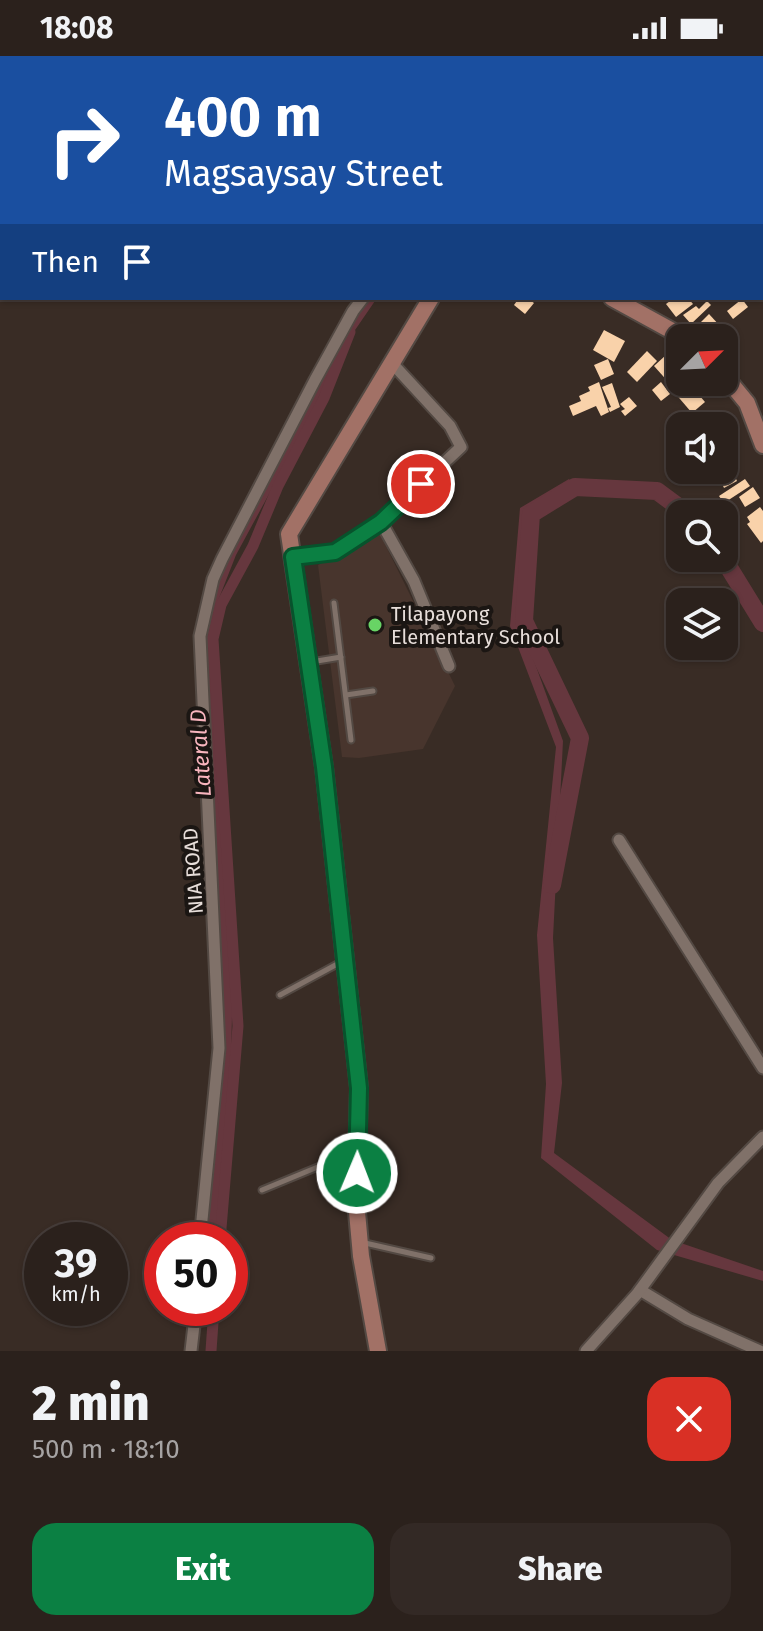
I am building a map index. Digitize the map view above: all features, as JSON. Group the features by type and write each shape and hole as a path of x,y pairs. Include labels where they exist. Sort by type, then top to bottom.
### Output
{"main road":[{"path":"378,1351 356,1201 359,1088 345,959 310,662 289,534 430,300"},
{"path":"616,300 666,328"},
{"path":"738,392 747,403 763,445"}],"street":[{"name":"NIA ROAD","path":"202,1222 219,1048 199,646 205,606 213,579 235,533 322,366 361,300"},
{"path":"293,557 335,552 381,522 461,447 450,426 391,362"},
{"path":"381,522 414,581 449,666"},
{"path":"619,840 763,1068"},
{"path":"586,1351 640,1290 718,1183 763,1137"},
{"path":"640,1290 688,1319 760,1351"},
{"path":"191,1351 194,1326"}],"lane":[{"path":"334,603 351,740"},
{"path":"310,662 341,657"},
{"path":"346,695 373,691"},
{"path":"280,995 345,959"},
{"path":"262,1190 325,1164 358,1145"},
{"path":"360,1242 431,1258"}],"shaded area":[{"name":"Lateral D","path":"366,300 376,300 340,352 300,437 236,555 216,606 209,651 221,781 233,977 230,1095 218,1222 206,1222 224,1035 203,652 212,594 224,562 337,344"},
{"path":"569,479 575,487 531,514 520,622 563,741 553,938 562,1083 554,1153 672,1240 763,1271 763,1281 657,1250 541,1158 546,1084 537,935 556,747 510,626 520,508"},
{"name":"Tilapayong Elementary School","path":"379,532 455,686 423,749 359,758 342,757 318,565"}],"building":[{"path":"518,300 534,303 525,314 514,305"},
{"path":"671,300 690,300 693,304 676,317 666,304"},
{"path":"741,300 748,307 733,319 727,311"},
{"path":"707,301 711,305 691,324 683,315 696,306 699,309"},
{"path":"709,314 718,324 701,324"},
{"path":"604,330 625,341 614,362 593,350"},
{"path":"647,351 657,361 637,382 627,372"},
{"path":"666,355 666,379 654,366"},
{"path":"608,359 614,374 601,380 594,365"},
{"path":"599,382 609,412 601,416 596,406 573,416 569,406 581,401 579,396"},
{"path":"661,382 667,396 661,401 652,390"},
{"path":"612,383 620,407 610,412 608,408 611,407 602,387"},
{"path":"677,396 700,396 705,402 691,412"},
{"path":"629,397 637,406 625,416 621,411 625,409 620,404"},
{"path":"745,479 750,486 729,500 722,500 719,496"},
{"path":"753,487 760,498 745,507 739,497"},
{"path":"760,507 763,511 761,543 747,524 750,522 747,517"}],"waterway":[{"name":"Lateral D","path":"222,1222 238,1026 213,639 221,605 324,398 350,332"},
{"path":"552,885 580,738 524,621 531,514 575,487 657,491 669,500"},
{"path":"732,572 763,623"},
{"name":"Lateral D","path":"211,1351 213,1326"}],"place":[{"name":"Tilapayong Elementary School","path":"375,625"}],"route":[{"path":"357,1173 359,1088 324,767 293,557 335,552 381,522 421,484"}]}
